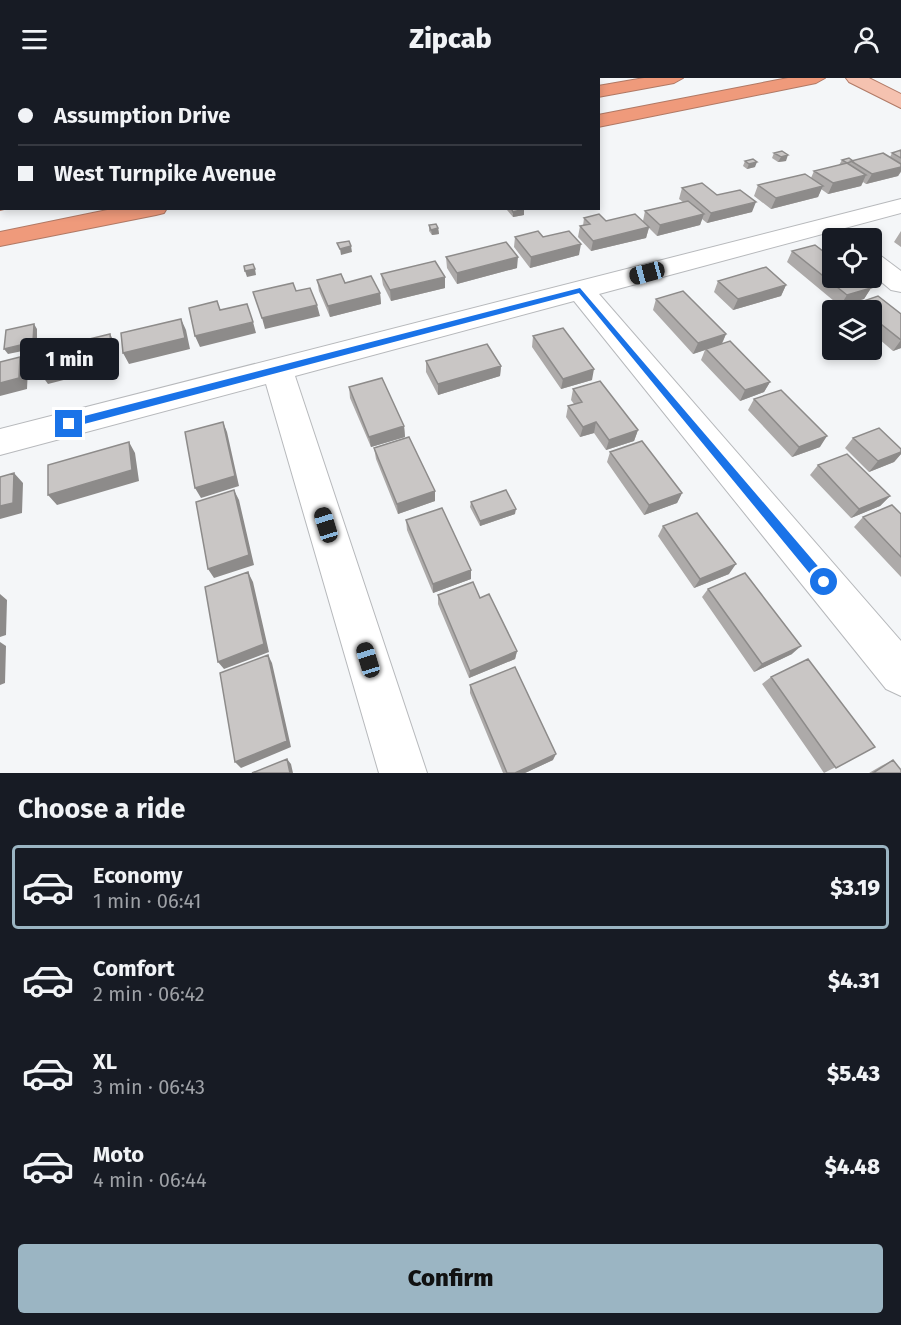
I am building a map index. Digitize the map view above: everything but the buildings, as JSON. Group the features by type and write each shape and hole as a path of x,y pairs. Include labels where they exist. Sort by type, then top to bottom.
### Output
{"highway":[{"path":"600,92 674,78"},
{"path":"600,121 807,80"},
{"path":"0,239 146,210"}],"main road":[{"path":"855,78 901,102"}],"street":[{"path":"842,228 901,206"},
{"path":"0,442 580,290 822,234"},
{"path":"882,270 901,284"},
{"path":"580,290 901,674"},
{"path":"277,369 403,773"}],"route":[{"path":"69,424 580,290 824,582"}]}
